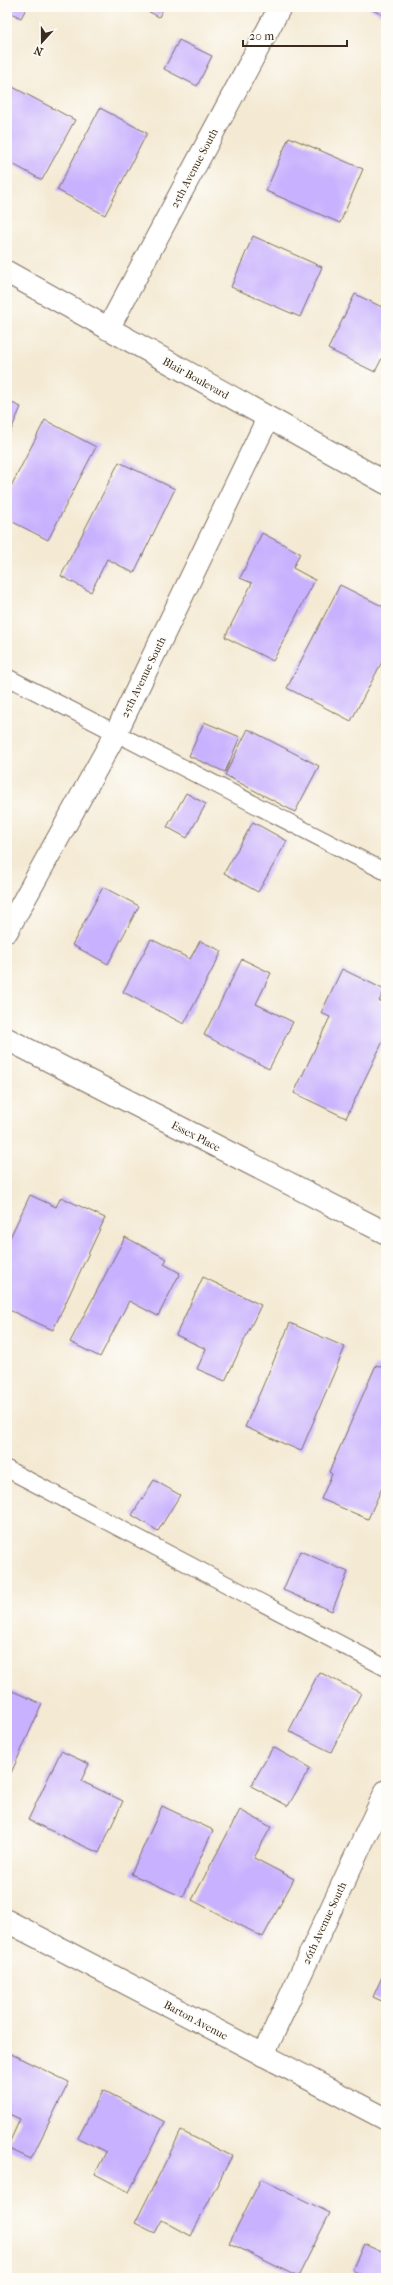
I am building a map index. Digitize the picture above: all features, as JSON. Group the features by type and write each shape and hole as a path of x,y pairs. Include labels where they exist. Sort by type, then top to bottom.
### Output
{"street":[{"name":"25th Avenue South","path":"108,329 280,7"},
{"name":"Blair Boulevard","path":"7,272 386,483"},
{"name":"25th Avenue South","path":"7,931 116,732 268,418"},
{"name":"Essex Place","path":"7,1039 386,1233"},
{"name":"26th Avenue South","path":"263,2055 386,1791"},
{"name":"Barton Avenue","path":"7,1921 386,2119"}],"lane":[{"path":"7,677 386,872"},
{"path":"7,1469 386,1668"}],"building":[{"path":"7,7 27,7 21,18 7,11"},
{"path":"140,7 164,7 159,17"},
{"path":"367,7 386,7 386,17"},
{"path":"179,40 212,56 197,86 164,69"},
{"path":"9,85 75,120 42,180 7,161 7,89"},
{"path":"100,108 147,133 105,215 57,190"},
{"path":"289,137 363,169 340,223 266,191"},
{"path":"253,236 322,267 300,317 231,287"},
{"path":"355,294 386,309 386,350 375,372 328,349"},
{"path":"7,401 21,407 7,439"},
{"path":"45,420 96,447 48,540 7,519 7,494"},
{"path":"119,462 175,489 134,573 107,559 91,592 61,576"},
{"path":"262,533 300,553 293,568 315,580 273,661 225,637 252,583 240,578"},
{"path":"340,585 386,608 386,654 351,721 287,688"},
{"path":"204,722 240,737 225,772 189,756"},
{"path":"248,729 319,766 295,812 225,775"},
{"path":"186,793 206,804 187,838 167,827"},
{"path":"253,822 287,841 258,892 224,873"},
{"path":"103,887 139,906 108,964 72,945"},
{"path":"151,939 190,959 200,941 222,951 184,1024 123,992"},
{"path":"242,959 271,973 256,1004 293,1022 269,1069 204,1035"},
{"path":"342,969 385,990 379,1001 386,1004 386,1035 346,1118 294,1093 330,1017 321,1013"},
{"path":"30,1195 56,1207 61,1197 105,1218 53,1330 7,1309 7,1244"},
{"path":"125,1237 167,1259 164,1264 180,1273 158,1316 129,1301 100,1357 70,1342"},
{"path":"203,1277 261,1305 225,1381 197,1369 206,1349 176,1335"},
{"path":"290,1323 345,1347 301,1451 245,1427"},
{"path":"376,1365 386,1369 386,1479 368,1519 321,1499 332,1474 329,1472"},
{"path":"154,1480 180,1495 158,1531 132,1515"},
{"path":"300,1551 348,1572 332,1611 283,1590"},
{"path":"319,1672 361,1693 331,1752 289,1731"},
{"path":"10,1690 42,1704 7,1782 7,1695"},
{"path":"273,1747 310,1768 288,1806 251,1786"},
{"path":"61,1751 89,1764 81,1781 123,1801 99,1853 28,1820"},
{"path":"162,1806 213,1830 183,1897 131,1874"},
{"path":"240,1810 271,1827 254,1858 294,1879 263,1937 192,1900"},
{"path":"386,1968 386,2003 373,1997"},
{"path":"7,2052 69,2082 31,2159 7,2148 20,2119 7,2113"},
{"path":"103,2090 165,2122 129,2192 95,2174 106,2152 78,2138"},
{"path":"181,2131 232,2156 191,2236 162,2220 155,2233 135,2223"},
{"path":"261,2179 330,2213 298,2277 229,2243"},
{"path":"364,2244 386,2254 386,2278 363,2278 364,2276 352,2270"}]}
